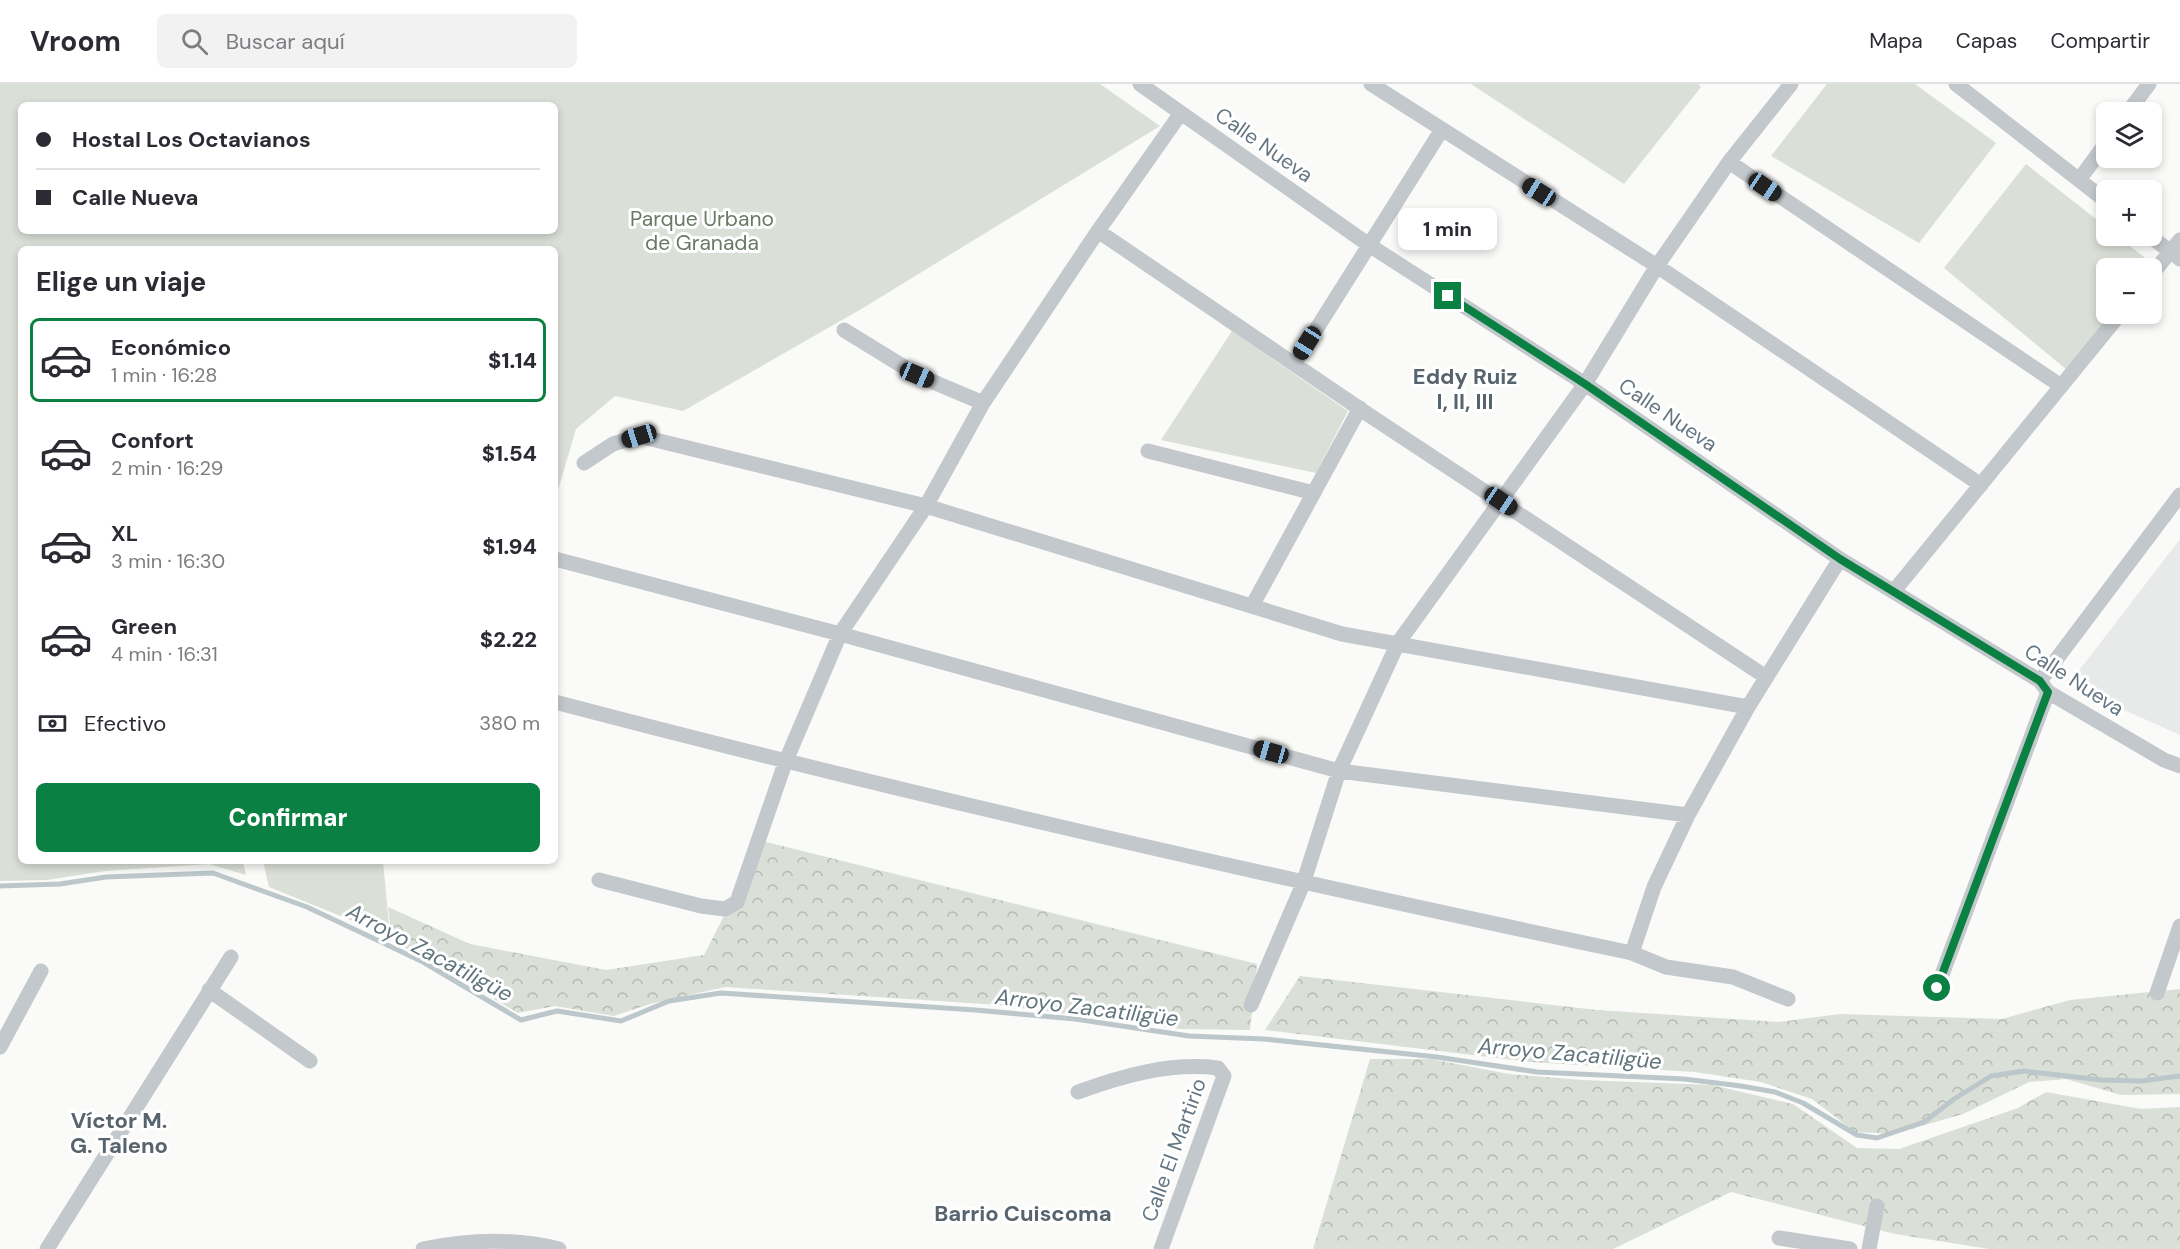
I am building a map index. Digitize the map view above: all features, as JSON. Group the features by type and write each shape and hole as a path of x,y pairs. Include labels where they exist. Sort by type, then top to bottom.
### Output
{"street":[{"name":"Calle Nueva","path":"1140,84 1369,245 1585,384 1840,559 2044,687 2180,766"},
{"path":"1371,84 1657,266 1981,485"},
{"path":"1251,1005 1303,884 1339,771 1398,643 1585,384 1657,266 1729,162 1791,84"},
{"path":"1956,84 2096,193"},
{"path":"2136,102 2149,84"},
{"path":"599,880 701,906 725,909 737,902 785,763 840,634 926,506 983,403 1098,231 1181,113"},
{"path":"1295,363 1442,131"},
{"path":"2079,180 2096,157"},
{"path":"1729,162 2061,386"},
{"path":"1098,231 1766,677"},
{"path":"2162,242 2177,250 2162,264"},
{"path":"1894,591 2112,324"},
{"path":"844,330 917,375 983,403"},
{"path":"1252,606 1360,408"},
{"path":"584,463 613,444 639,436 926,506 1342,634 1748,707"},
{"path":"1148,451 1314,493"},
{"path":"1937,988 2044,687 2180,495"},
{"path":"1632,953 1654,887 1689,814 1748,707 1840,559"},
{"path":"558,560 840,634 1339,771 1689,814"},
{"path":"558,703 785,763 1303,884 1632,953 1666,967 1733,976 1788,999"},
{"path":"2157,993 2180,926"},
{"path":"47,1249 231,957"},
{"path":"0,1047 41,971"},
{"path":"209,990 310,1061"},
{"name":"Calle El Martirio","path":"1078,1092 1126,1075 1198,1065 1218,1068 1224,1076 1161,1249"},
{"path":"1869,1249 1877,1206"},
{"path":"1779,1238 1850,1249"},
{"path":"423,1249 482,1242 538,1244 559,1249"}],"shaded area":[{"path":"2180,539 2180,735 2068,685"}],"green space":[{"name":"Parque Urbano de Granada","path":"0,84 1100,84 1160,126 863,308 683,411 615,396 576,429 558,490 558,246 18,246 18,864 209,864 105,871 47,880 0,881"},
{"path":"1471,84 1698,84 1701,87 1624,184"},
{"path":"1827,84 1915,84 1996,143 1919,243 1771,156"},
{"path":"2026,164 2096,219 2096,246 2130,246 2145,258 2096,258 2096,324 2105,324 2067,370 1944,268"},
{"path":"1232,331 1348,411 1316,473 1161,440"},
{"path":"762,841 1257,964 1250,1030 1180,1029 1000,1005 725,987 650,1004 614,1016 555,1006 518,1013 392,940 388,907 470,944 606,970 704,955"},
{"name":"Parque Urbano de Granada","path":"209,864 244,864 246,875"},
{"path":"264,864 383,864 390,936 269,887"},
{"path":"1300,976 1597,1010 1779,1022 1840,1014 2002,1019 2070,1000 2180,989 2180,1094 2121,1095 2066,1079 2029,1082 1963,1114 1894,1134 1855,1132 1812,1099 1761,1082 1695,1072 1530,1062 1265,1030"},
{"path":"1370,1059 1431,1059 1509,1074 1582,1080 1712,1085 1793,1104 1857,1148 1899,1149 2018,1108 2046,1092 2141,1109 2180,1107 2180,1249 1989,1249 1895,1234 1731,1192 1613,1249 1313,1249"}],"waterway":[{"name":"Arroyo Zacatiligüe","path":"0,886 60,884 106,877 213,873 307,907 379,941 423,962 521,1020 557,1011 621,1021 669,1001 721,993 975,1010 1075,1019 1189,1036 1264,1039 1437,1057 1537,1072 1684,1079 1741,1086 1775,1092 1803,1103 1857,1135 1877,1138 1924,1122 1954,1099 1991,1076 2024,1071 2102,1080 2141,1081 2180,1076"}],"district":[{"name":"Eddy Ruiz I, II, III","path":"1465,388"},
{"name":"Víctor M. G. Taleno","path":"119,1132"},
{"name":"Barrio Cuiscoma","path":"1023,1213"}],"route":[{"path":"1448,296 1585,384 1840,559 2040,681 2048,692 1937,988"}]}
